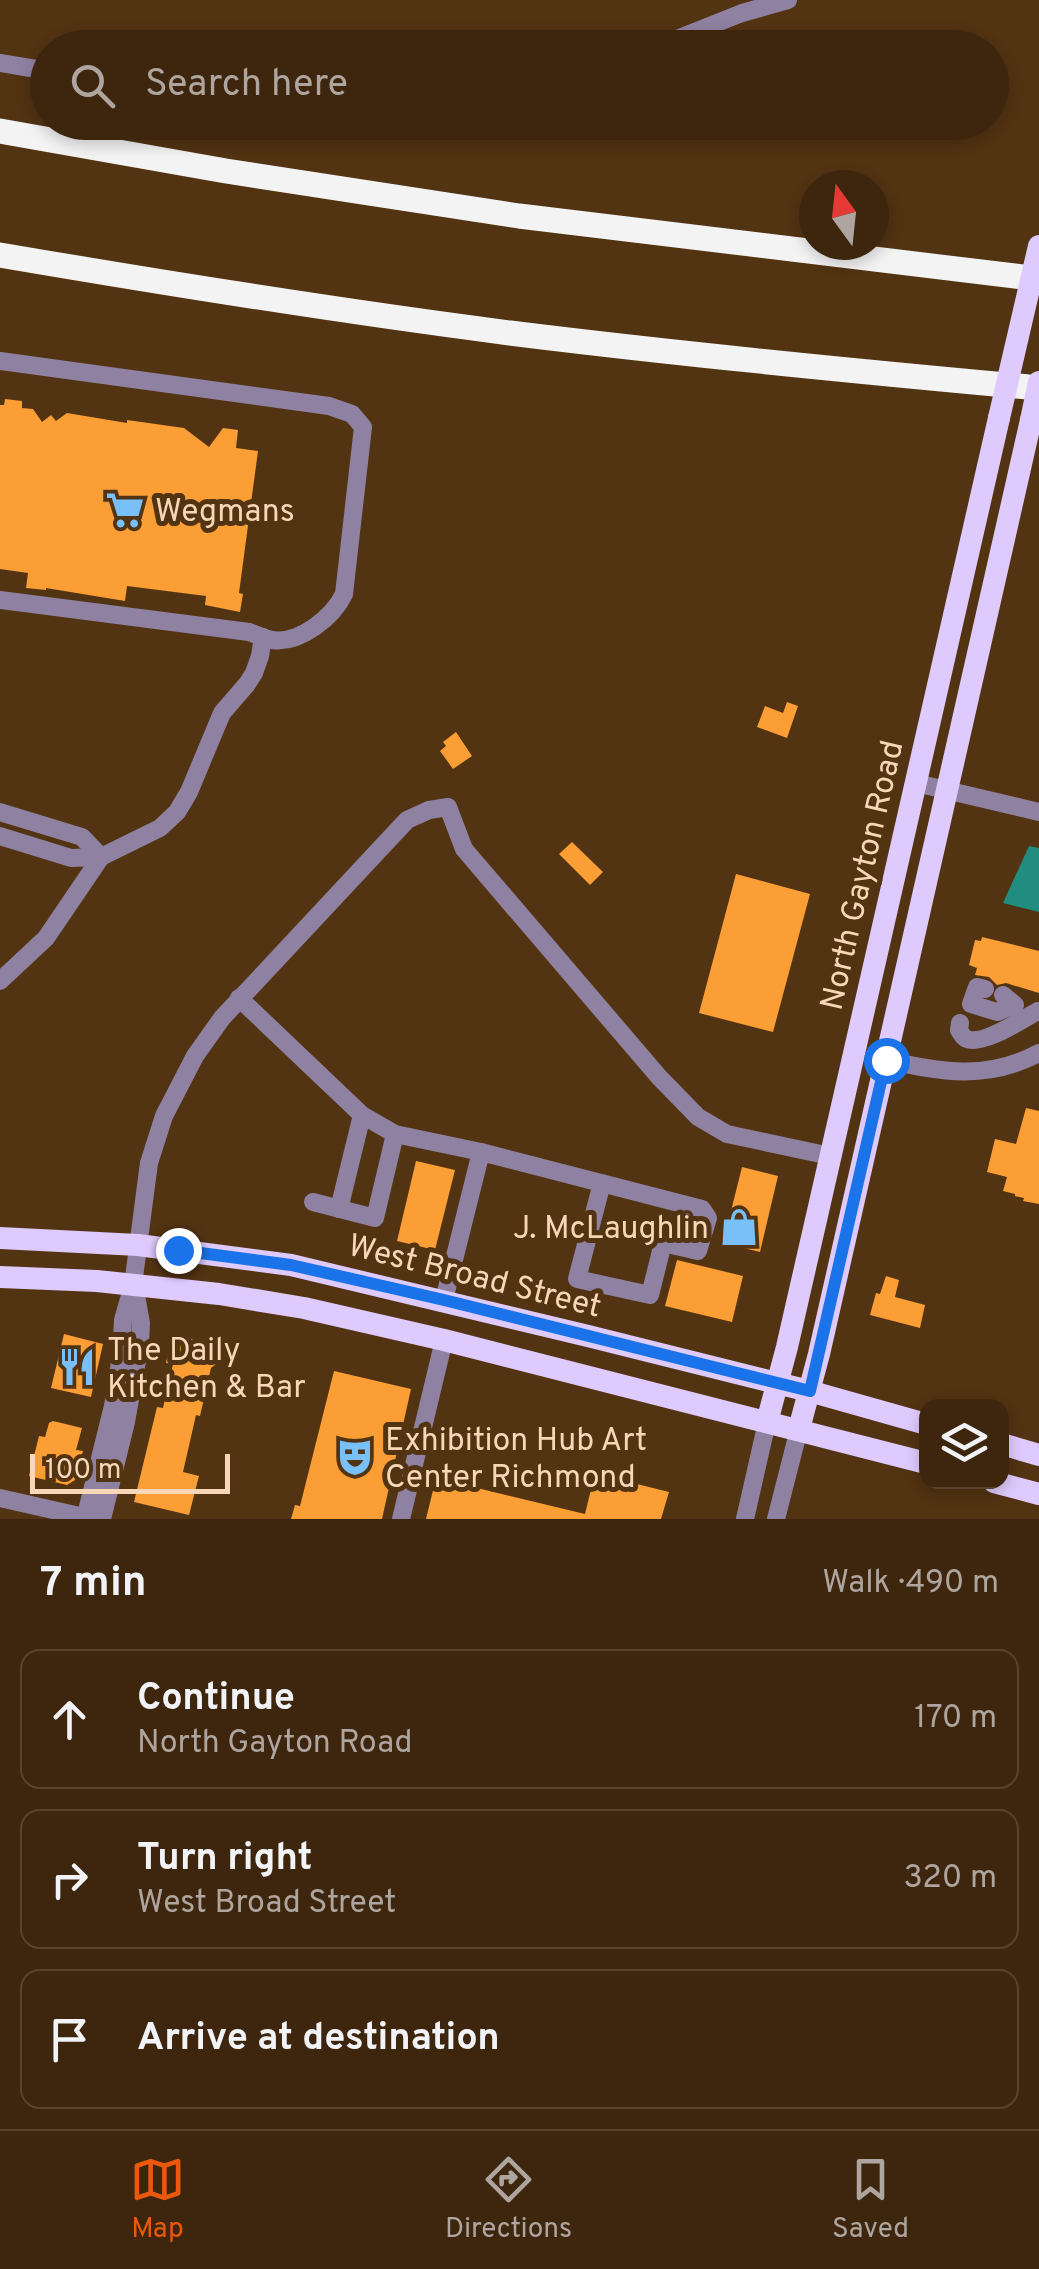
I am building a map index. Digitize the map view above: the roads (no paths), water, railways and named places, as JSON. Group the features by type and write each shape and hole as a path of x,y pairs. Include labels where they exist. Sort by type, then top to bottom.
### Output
{"highway":[{"path":"0,131 30,136"},
{"path":"50,140 226,172 500,213 1039,279"},
{"path":"0,254 208,290 512,333 1039,385"}],"main road":[{"name":"North Gayton Road","path":"768,1422 1039,246"},
{"name":"North Gayton Road","path":"799,1429 1039,385"},
{"name":"West Broad Street","path":"0,1238 138,1245 291,1265 810,1391 919,1422"},
{"path":"0,1278 134,1285 256,1300 348,1317 919,1461"},
{"path":"1009,1446 1039,1455"},
{"path":"1009,1486 1039,1494"}],"street":[{"path":"698,30 742,12 788,0"},
{"path":"0,63 30,68"},
{"path":"0,361 330,406 352,414 364,427 344,594 338,606 315,627 282,640 233,630 0,600"},
{"path":"0,836 71,858 101,856 160,828 178,812 190,792 222,712 254,673 264,637"},
{"path":"916,784 1039,812"},
{"path":"0,1498 91,1518 113,1406 123,1320 134,1285 149,1163 164,1116 194,1056 239,998 407,820 430,810 448,807 464,849 658,1077 698,1116 727,1134 830,1156"},
{"path":"0,812 82,837 101,856"},
{"path":"0,981 46,938 101,856"},
{"path":"1001,996 1038,1011"},
{"path":"239,998 362,1115 394,1134 481,1152 702,1208 708,1218 698,1251 663,1243 650,1295 577,1278 602,1183"},
{"path":"960,1022 965,1038 985,1039 1038,1011"},
{"path":"886,1060 964,1073 1004,1069 1039,1053"},
{"path":"339,1209 362,1115"},
{"path":"313,1202 375,1218 394,1134"},
{"path":"444,1300 481,1152"},
{"path":"401,1519 444,1340"},
{"name":"North Gayton Road","path":"744,1519 768,1422"},
{"name":"North Gayton Road","path":"776,1519 799,1429"}],"water":[{"path":"1029,846 1039,848 1039,912 1003,903"}],"place":[{"name":"Wegmans","path":"125,510"},
{"name":"J. McLaughlin","path":"739,1227"},
{"name":"The Daily Kitchen & Bar","path":"77,1367"},
{"name":"Exhibition Hub Art Center Richmond","path":"355,1457"}]}
